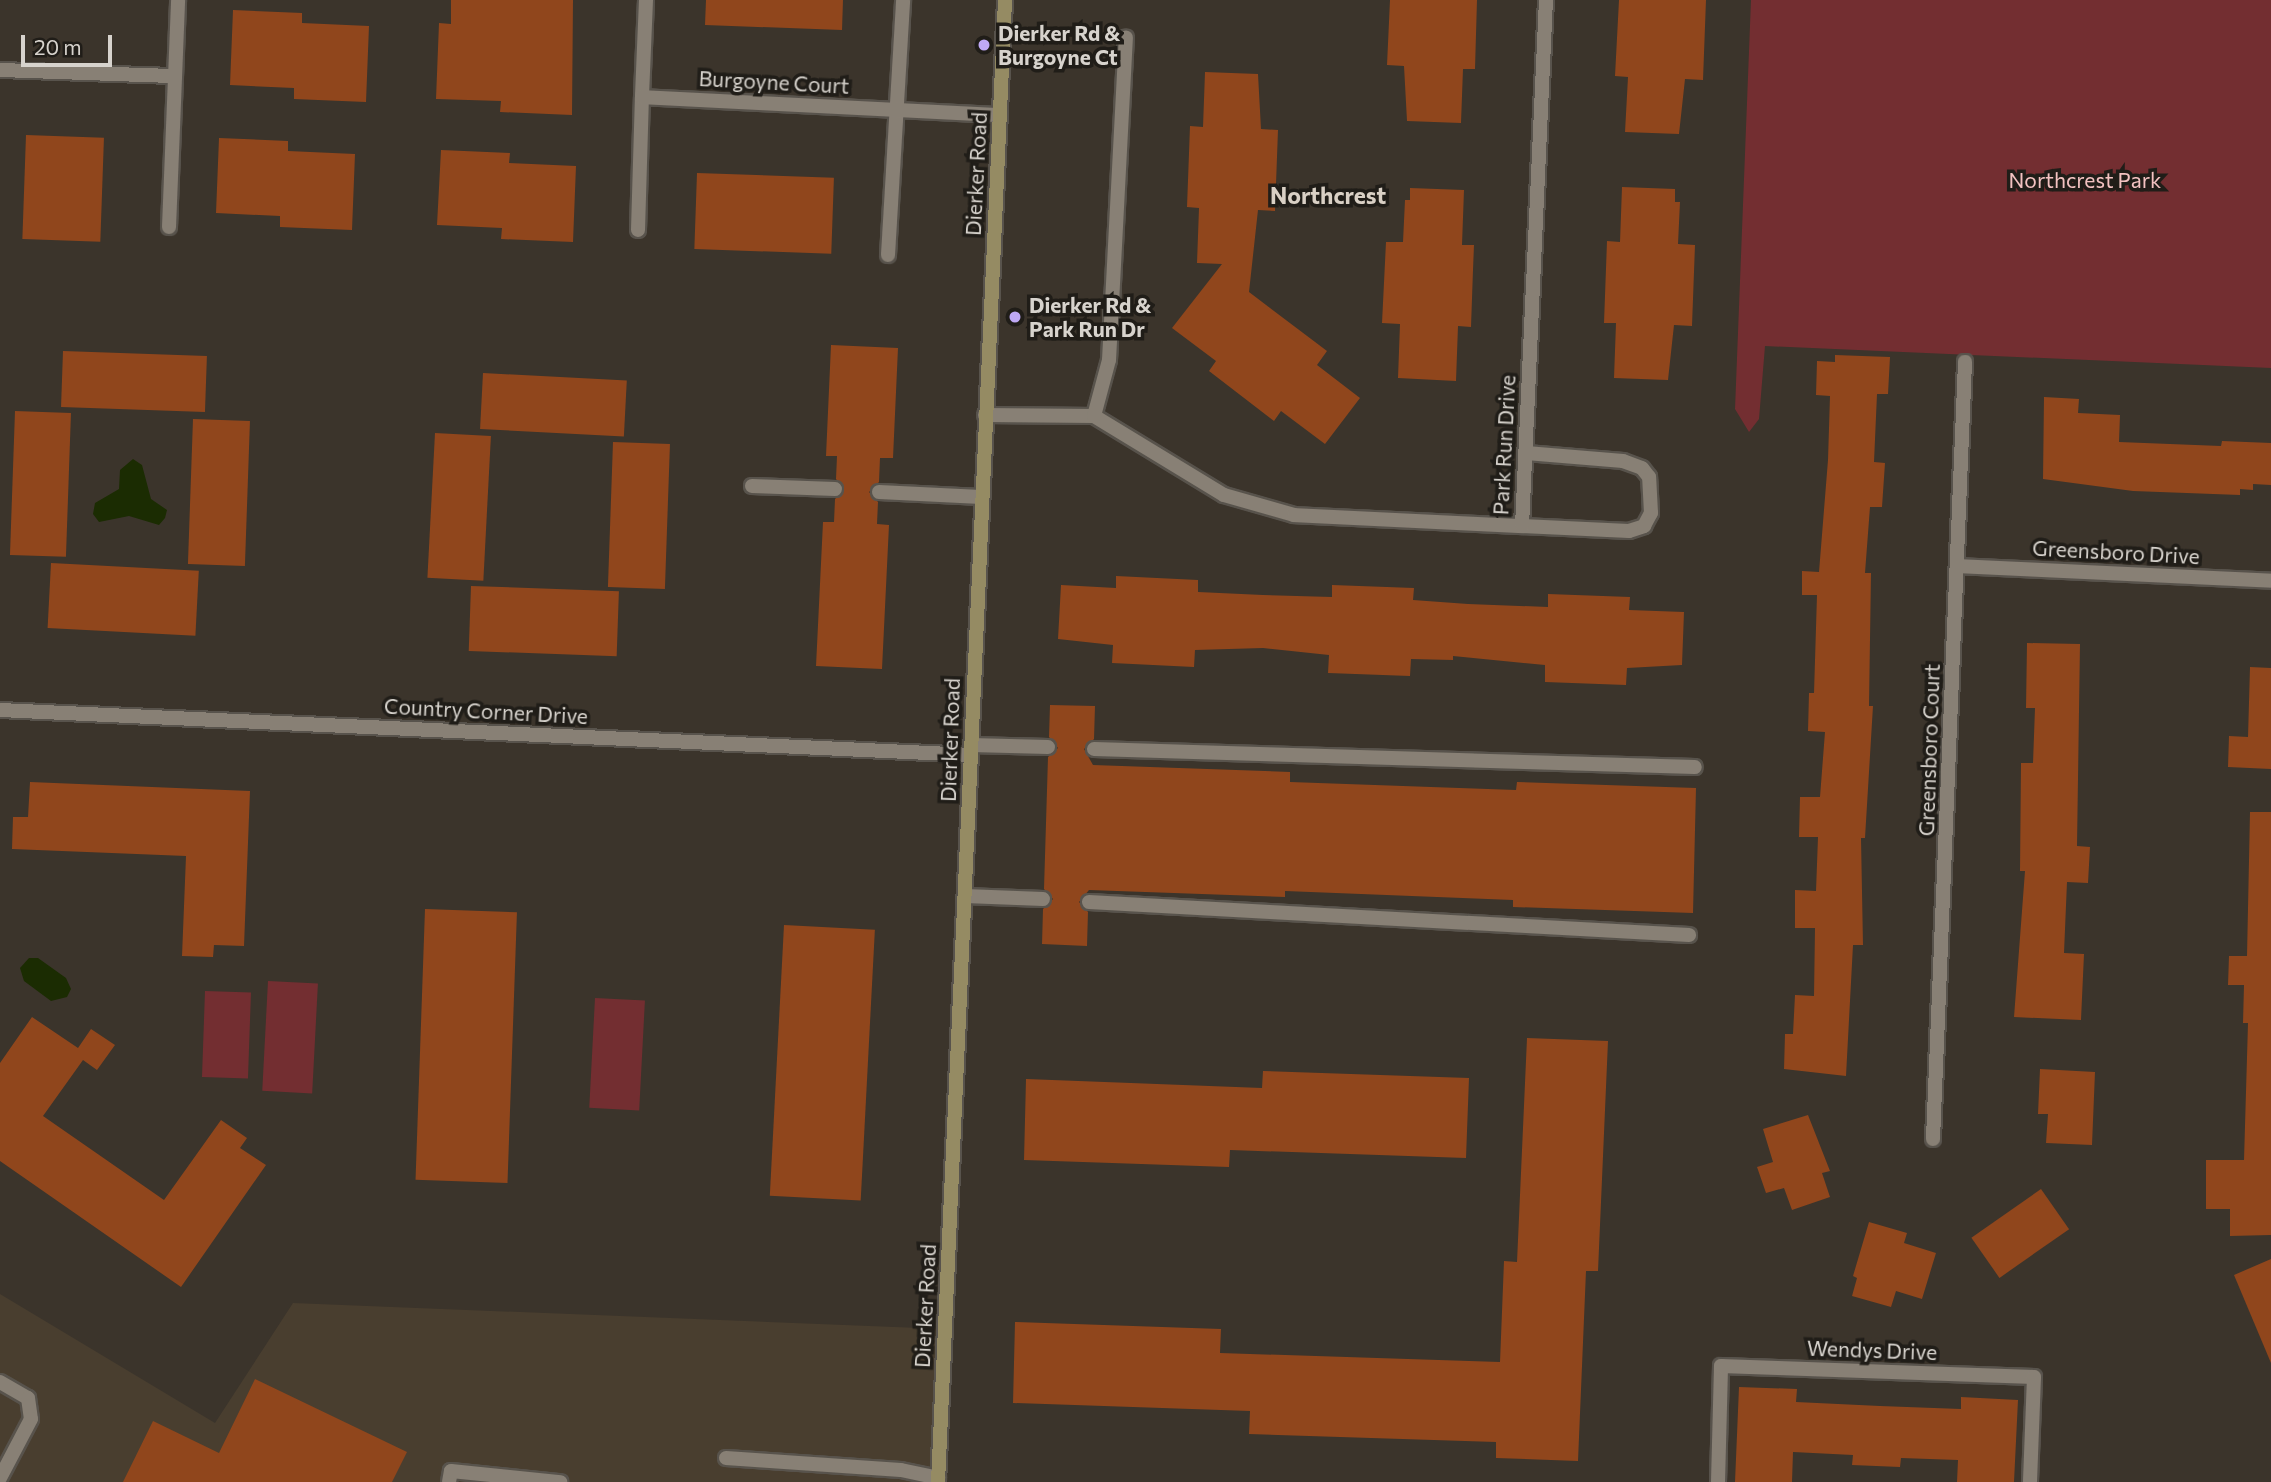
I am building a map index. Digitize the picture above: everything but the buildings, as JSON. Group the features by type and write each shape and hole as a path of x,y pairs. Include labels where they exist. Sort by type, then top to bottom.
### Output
{"street":[{"path":"169,227 178,0"},
{"path":"638,230 646,0"},
{"path":"888,255 903,0"},
{"name":"Dierker Road","path":"938,1480 1005,0"},
{"name":"Park Run Drive","path":"1094,416 1224,495 1270,509 1294,515 1522,526 1546,0"},
{"path":"985,415 1094,416 1109,360 1126,37"},
{"path":"0,70 175,76"},
{"name":"Burgoyne Court","path":"642,97 1000,115"},
{"name":"Greensboro Court","path":"1933,1139 1965,362"},
{"path":"1522,526 1629,531 1644,526 1651,513 1649,477 1642,468 1622,461 1525,453"},
{"path":"752,486 835,489"},
{"path":"878,492 981,497"},
{"name":"Greensboro Drive","path":"1958,566 2271,581"},
{"name":"Country Corner Drive","path":"0,710 971,750 1048,747"},
{"path":"1094,749 1695,767"},
{"path":"965,896 1043,899"},
{"path":"1089,902 1689,935"},
{"name":"Wendys Drive","path":"1718,1482 1721,1366 2034,1377 2030,1482"},
{"path":"0,1382 28,1398 31,1419 0,1478"},
{"path":"726,1458 901,1470 938,1480"},
{"path":"449,1482 451,1471 561,1482"}],"shaded area":[{"path":"133,459 142,465 151,499 167,510 165,518 159,525 129,516 99,522 93,514 95,503 119,489 120,470"},
{"path":"29,958 38,958 66,978 71,989 67,997 51,1001 24,981 20,968"},
{"path":"0,1294 215,1423 293,1303 945,1329 938,1482 0,1482"}],"green space":[{"name":"Northcrest Park","path":"1751,0 2271,0 2271,368 1765,346 1759,419 1749,432 1735,409"},
{"path":"268,981 318,984 312,1093 262,1091"},
{"path":"205,991 251,993 248,1079 202,1077"},
{"path":"595,998 645,1001 639,1110 589,1108"}],"place":[{"name":"Dierker Rd & Burgoyne Ct","path":"984,45"},
{"name":"Dierker Rd & Park Run Dr","path":"1015,317"}],"district":[{"name":"Northcrest","path":"1328,195"}]}
